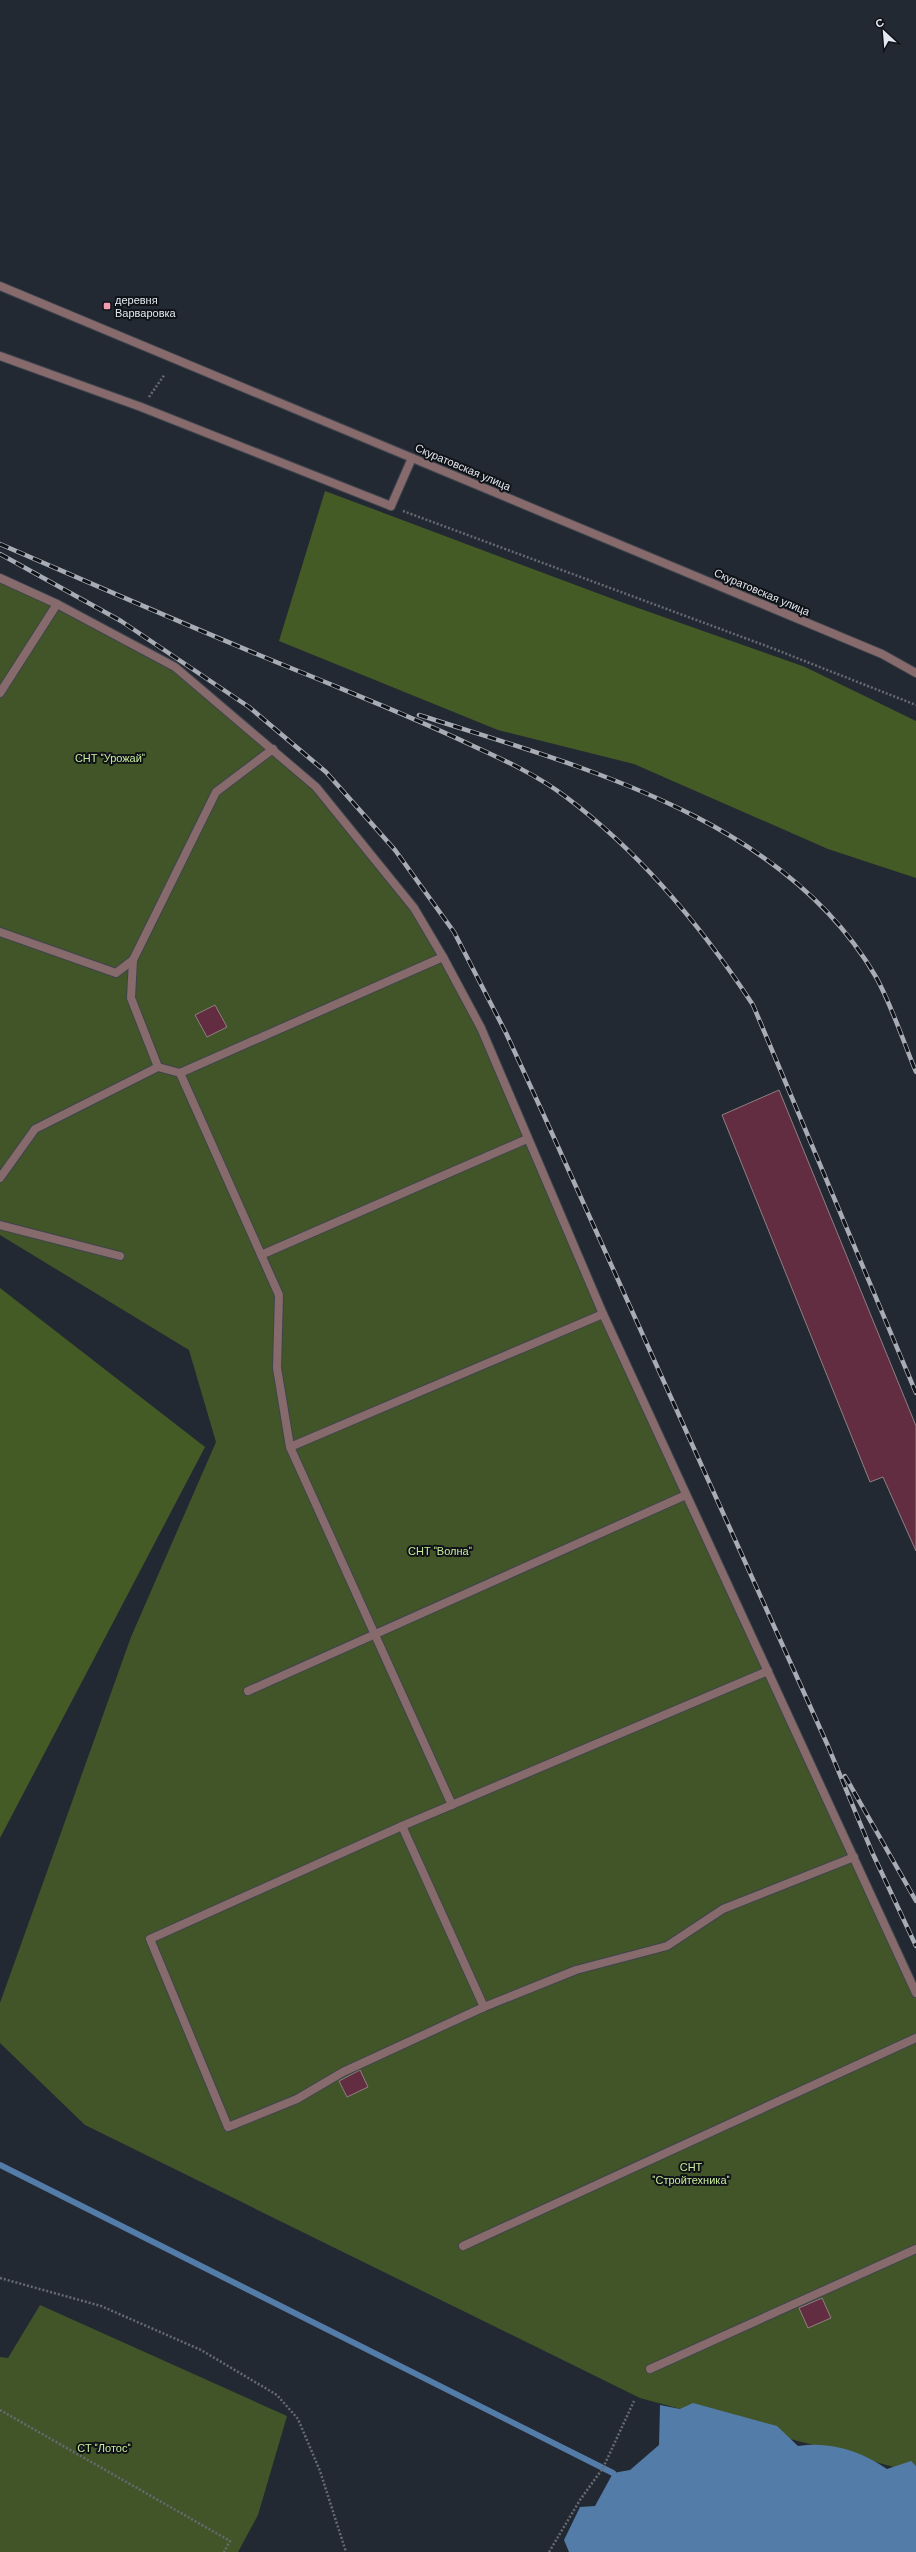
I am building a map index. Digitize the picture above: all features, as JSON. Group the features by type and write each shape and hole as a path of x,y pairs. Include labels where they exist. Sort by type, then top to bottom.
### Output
{"street":[{"name":"Скуратовская улица","path":"0,286 882,654 916,673"},
{"path":"0,356 142,407 392,506 412,458"},
{"path":"0,578 57,604 175,667 316,787 414,908 443,957 481,1028 603,1314 916,1994"},
{"path":"0,693 57,604"},
{"path":"158,1067 131,998 133,960 216,792 273,749"},
{"path":"0,932 116,973 133,960"},
{"path":"0,1178 35,1129 158,1067 180,1074 443,957"},
{"path":"180,1074 279,1295 277,1368 290,1447 373,1635 452,1805"},
{"path":"261,1255 527,1138"},
{"path":"0,1225 120,1256"},
{"path":"290,1447 603,1314"},
{"path":"248,1691 686,1495"},
{"path":"768,1671 402,1826 150,1938 228,2127 297,2099 343,2072 484,2008 576,1970 667,1946 723,1909 854,1857"},
{"path":"402,1826 484,2008"},
{"path":"463,2246 916,2038"},
{"path":"650,2369 916,2249"}],"path":[{"path":"142,407 165,374"},
{"path":"392,506 769,647 916,705"},
{"path":"0,2278 102,2306 201,2350 277,2395 298,2419 320,2471 346,2552"},
{"path":"549,2552 580,2500 603,2468 634,2401"},
{"path":"0,2410 230,2541 224,2552"}],"green space":[{"path":"325,491 621,602 805,667 916,721 916,878 828,849 634,764 498,730 279,641"},
{"path":"0,578 175,667 316,787 414,908 481,1028 527,1139 916,1993 916,2473 640,2398 85,2125 0,2043 0,2003 131,1637 216,1442 189,1350 0,1235"},
{"path":"0,1288 205,1447 0,1838"},
{"name":"СТ \"Лотос\"","path":"40,2305 287,2416 258,2515 238,2552 0,2552 0,2357 8,2358"}],"water":[{"path":"693,2403 777,2426 798,2446 822,2445 845,2449 867,2457 887,2469 911,2461 916,2466 916,2552 569,2552 564,2540 580,2507 595,2506 613,2473 630,2470 659,2445 660,2405 680,2409"}],"building":[{"path":"215,1005 227,1027 207,1037 195,1015"},
{"path":"779,1090 916,1426 916,1551 883,1477 870,1482 722,1115"},
{"path":"360,2070 368,2087 347,2097 339,2081"},
{"path":"822,2298 831,2318 808,2328 799,2308"}],"waterway":[{"path":"0,2165 613,2473"}],"railway":[{"path":"0,544 195,628 412,718 496,756 520,768 555,789 620,842 645,867 691,920 713,947 753,1005 916,1393"},
{"path":"0,554 121,621 249,707 326,772 395,850 454,932 506,1033 546,1120 828,1746 872,1852 916,1946"},
{"path":"419,715 546,756 611,779 674,806 734,838 789,876 837,922 876,977 892,1011 916,1072"},
{"path":"845,1776 916,1901"}],"place":[{"name":"деревня Варваровка","path":"107,306"}],"park label":[{"name":"СНТ \"Урожай\"","path":"110,758"},
{"name":"СНТ \"Волна\"","path":"440,1551"},
{"name":"СНТ \"Стройтехника\"","path":"691,2173"}]}
